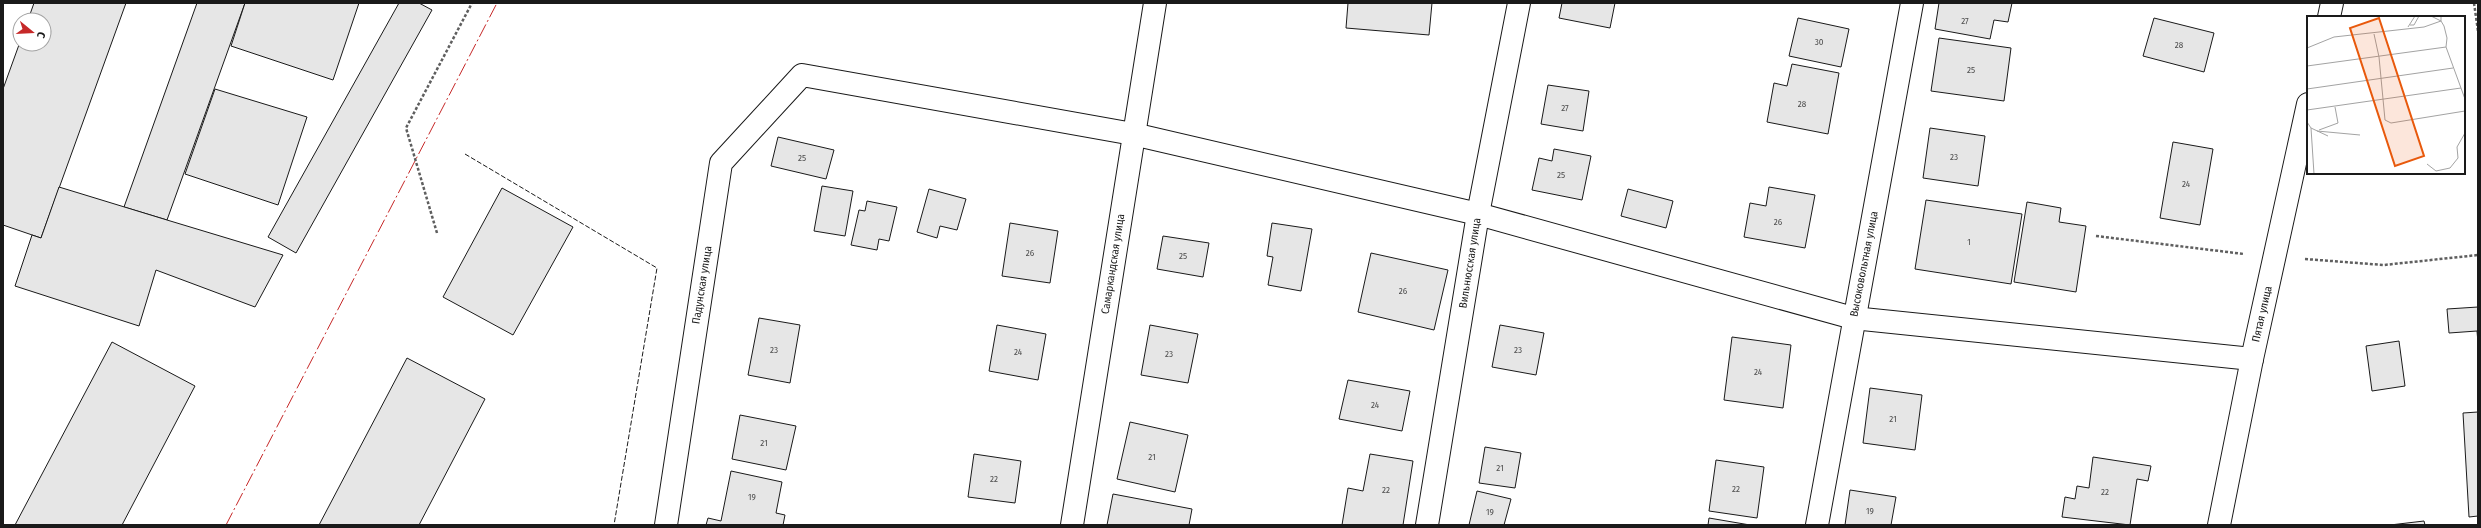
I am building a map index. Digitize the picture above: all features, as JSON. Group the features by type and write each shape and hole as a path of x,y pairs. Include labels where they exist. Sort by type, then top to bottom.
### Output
{"street":[{"name":"Самаркандская улица","path":"1072,525 1155,3"},
{"name":"Вильнюсская улица","path":"1427,525 1478,214 1519,3"},
{"name":"Высоковольтная улица","path":"1817,525 1853,318 1912,3"},
{"path":"2329,16 2332,3"},
{"name":"Падунская улица","path":"666,525 721,164 802,75 1133,134"},
{"name":"Пятая улица","path":"2219,525 2252,359 2307,109"},
{"path":"1133,134 1478,214 1853,318 2252,359"}],"path":[{"path":"437,233 406,128 472,3"},
{"path":"2474,3 2478,31"},
{"path":"2096,236 2275,257 2384,265 2478,255"}],"building":[{"path":"34,3 126,3 41,238 3,225 3,89 16,52 52,52 52,12 31,12"},
{"path":"197,3 245,3 167,220 124,207"},
{"path":"245,3 359,3 333,80 231,46"},
{"path":"399,3 419,3 432,10 296,253 268,237"},
{"path":"1348,3 1432,3 1429,35 1346,28"},
{"path":"1562,3 1615,3 1610,28 1559,18"},
{"path":"1939,3 2012,3 2008,22 1994,20 1990,39 1935,29"},
{"path":"1798,18 1849,29 1841,67 1789,56"},
{"path":"2154,18 2214,33 2204,72 2143,56"},
{"path":"1939,38 2011,48 2004,101 1931,91"},
{"path":"1792,64 1839,73 1828,134 1767,122 1774,83 1787,86"},
{"path":"1548,85 1589,91 1583,131 1541,124"},
{"path":"215,89 307,117 278,205 185,174"},
{"path":"1930,128 1985,136 1978,186 1923,178"},
{"path":"778,137 834,150 826,179 771,166"},
{"path":"2173,142 2213,149 2200,225 2160,218"},
{"path":"1554,149 1591,156 1582,200 1532,190 1539,158 1552,161"},
{"path":"822,186 853,191 845,236 814,231"},
{"path":"59,187 283,255 255,307 156,270 139,326 15,286 32,235 41,238"},
{"path":"1769,187 1815,195 1805,248 1744,237 1750,203 1766,206"},
{"path":"502,188 573,227 513,335 443,297"},
{"path":"929,189 966,199 957,230 940,226 937,238 917,232"},
{"path":"1628,189 1673,201 1666,228 1621,216"},
{"path":"1926,200 2022,214 2011,284 1915,269"},
{"path":"867,201 897,207 889,241 879,239 877,250 851,245 859,210 865,211"},
{"path":"2027,202 2061,208 2059,222 2086,226 2076,292 2014,282"},
{"path":"1010,223 1058,231 1050,283 1002,276"},
{"path":"1272,223 1312,229 1301,291 1268,285 1273,257 1267,256"},
{"path":"1163,236 1209,243 1203,277 1157,269"},
{"path":"1371,253 1448,270 1434,330 1358,312"},
{"path":"2478,307 2478,343 2477,331 2449,333 2447,309"},
{"path":"759,318 800,325 790,383 748,375"},
{"path":"997,325 1046,334 1038,380 989,371"},
{"path":"1150,325 1198,334 1188,383 1141,375"},
{"path":"1500,325 1544,333 1536,375 1492,367"},
{"path":"1732,337 1791,345 1783,408 1724,400"},
{"path":"2399,341 2405,386 2372,391 2366,346"},
{"path":"112,342 195,386 122,525 15,525"},
{"path":"407,358 485,399 419,525 319,525"},
{"path":"1348,380 1410,391 1402,431 1339,419"},
{"path":"1870,388 1922,395 1915,450 1863,443"},
{"path":"2478,412 2478,516 2469,517 2463,413"},
{"path":"740,415 796,426 786,470 732,459"},
{"path":"1130,422 1188,435 1175,492 1117,479"},
{"path":"1485,447 1521,453 1515,488 1479,483"},
{"path":"974,454 1021,461 1015,503 968,497"},
{"path":"1370,454 1413,461 1403,525 1342,525 1348,488 1363,491"},
{"path":"2093,457 2151,466 2148,481 2137,479 2130,525 2062,517 2065,497 2075,499 2077,486 2089,488"},
{"path":"1716,460 1764,467 1757,518 1709,511"},
{"path":"731,471 782,482 776,513 785,515 783,525 706,525 708,518 721,521"},
{"path":"1850,490 1896,497 1891,525 1845,525"},
{"path":"1477,491 1511,499 1504,525 1469,525"},
{"path":"1113,494 1192,509 1189,525 1107,525"},
{"path":"1709,518 1750,525 1708,525"},
{"path":"2424,521 2425,525 2390,525"}],"fence":[{"path":"465,154 657,268 614,525"}],"power":[{"path":"226,525 497,3"}]}
